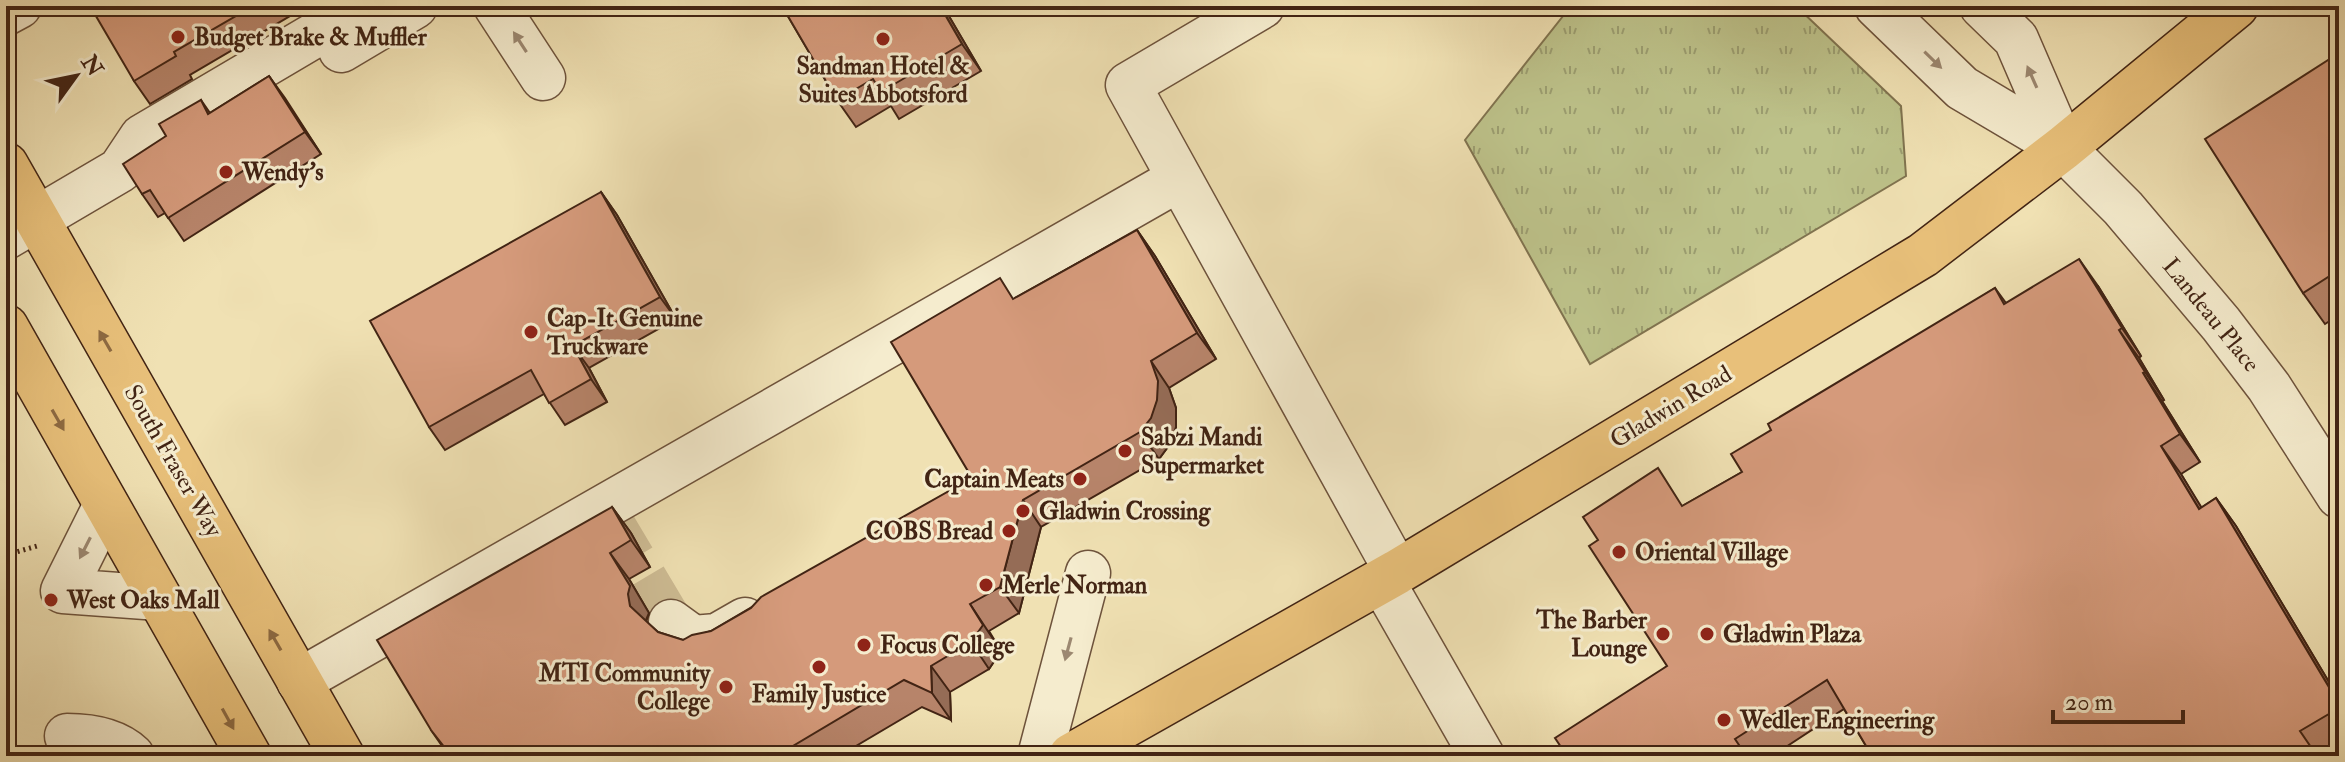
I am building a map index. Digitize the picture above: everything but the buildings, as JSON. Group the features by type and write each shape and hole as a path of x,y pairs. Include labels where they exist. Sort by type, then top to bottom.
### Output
{"main road":[{"name":"Gladwin Road","path":"1071,756 1389,576 1923,255 2063,148 2236,6"},
{"name":"South Fraser Way","path":"6,165 21,228 342,756"},
{"path":"6,327 249,756"}],"street":[{"path":"6,13 19,6"},
{"path":"120,170 142,137 364,6"},
{"path":"21,228 120,170 177,149 415,6"},
{"path":"496,6 543,78"},
{"path":"1262,6 1128,85 1389,576 1476,754"},
{"path":"1877,6 1962,88 2063,148"},
{"path":"1982,6 2016,39 2063,148"},
{"name":"Landeau Place","path":"2063,148 2123,208 2221,324 2269,387 2339,496"},
{"path":"299,681 1179,179"},
{"path":"106,505 63,591 159,598"},
{"path":"1040,756 1088,573"},
{"path":"671,622 693,638 717,636 757,613"},
{"path":"67,736 88,736 109,742 132,756"}],"green space":[{"path":"1571,6 1796,6 1901,106 1906,176 1590,364 1465,140"}],"tunnel":[{"path":"611,521 671,622"}],"place":[{"name":"Budget Brake & Muffler","path":"178,37"},
{"name":"Sandman Hotel & Suites Abbotsford","path":"883,39"},
{"name":"Wendy's","path":"226,172"},
{"name":"Cap-It Genuine Truckware","path":"531,332"},
{"name":"Sabzi Mandi Supermarket","path":"1125,451"},
{"name":"Captain Meats","path":"1080,479"},
{"name":"Gladwin Crossing","path":"1023,511"},
{"name":"COBS Bread","path":"1009,531"},
{"name":"Oriental Village","path":"1619,552"},
{"name":"Merle Norman","path":"986,585"},
{"name":"West Oaks Mall","path":"51,600"},
{"name":"The Barber Lounge","path":"1663,634"},
{"name":"Gladwin Plaza","path":"1707,634"},
{"name":"Focus College","path":"864,645"},
{"name":"Family Justice","path":"819,667"},
{"name":"MTI Community College","path":"726,687"},
{"name":"Wedler Engineering","path":"1724,720"}]}
